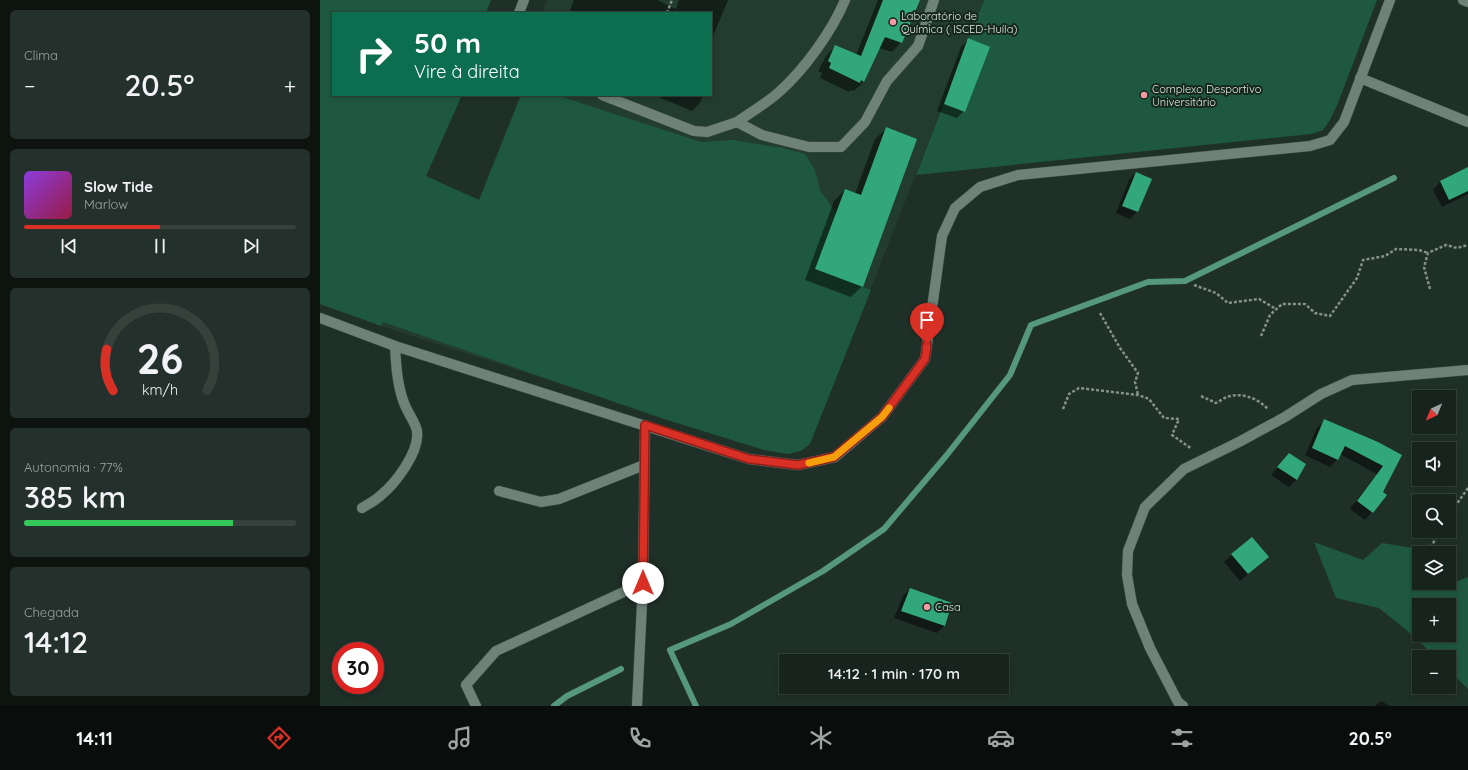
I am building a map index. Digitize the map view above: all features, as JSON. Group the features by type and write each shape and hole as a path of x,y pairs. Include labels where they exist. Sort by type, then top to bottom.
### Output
{"street":[{"path":"519,12 524,0"},
{"path":"605,96 694,131 707,132 737,122 779,92 807,63 840,12 845,0"},
{"path":"737,122 762,135 809,147 841,146 865,122 887,81 918,46 934,0"},
{"path":"320,318 395,346 749,459 798,465 834,457 882,417 925,359 942,236 955,208 980,187 1018,175 1310,146 1330,140 1344,122 1390,0"},
{"path":"1463,0 1468,2"},
{"path":"1360,78 1468,122"},
{"path":"362,508 379,497 392,485 402,472 417,440 416,430 403,400 397,375 395,346"},
{"path":"1183,706 1178,702 1150,648 1132,604 1127,575 1128,551 1145,507 1184,469 1285,417 1321,394 1352,380 1468,370"},
{"path":"637,706 643,583 645,425"},
{"path":"499,492 542,502 559,499 644,465"},
{"path":"476,706 466,685 496,651 643,583"}],"path":[{"path":"667,12 672,0"},
{"path":"1261,336 1270,315 1282,304 1305,304 1315,313 1330,316 1357,278 1363,260 1385,256 1396,250 1419,250 1428,253 1446,245 1457,248 1468,244"},
{"path":"1428,253 1424,267 1430,289"},
{"path":"1194,285 1216,293 1228,303 1259,299 1276,309"},
{"path":"1100,313 1120,348 1138,373 1135,382 1138,395"},
{"path":"1063,409 1069,394 1079,388 1138,395 1149,399 1164,418 1179,419 1172,435 1194,451 1202,459"},
{"path":"1201,396 1216,403 1227,397 1243,396 1254,398 1269,410"},
{"path":"1456,505 1468,488"}],"shaded area":[{"path":"547,0 984,0 810,444 801,451 788,454 764,450 381,326 435,181 480,200 521,96 712,96 712,12 542,12"}],"green space":[{"path":"320,0 491,0 486,12 332,12 332,96 462,96 426,176 479,200 521,96 559,96 701,142 733,140 783,148 805,154 815,170 820,190 836,213 815,269 871,290 810,444 801,451 788,454 764,450 664,419 383,322 381,326 320,304"},
{"name":"Complexo Desportivo Universitário","path":"984,0 1377,0 1338,103 1330,120 1323,130 1311,134 916,175"},
{"path":"1314,542 1363,560 1382,543 1412,548 1412,590 1456,590 1456,582 1468,577 1468,689 1456,677 1456,650 1428,650 1420,642 1456,642 1456,598 1412,598 1412,635 1379,608 1336,598"}],"building":[{"path":"883,0 920,0 902,43 885,37 864,82 861,80 860,83 829,68 831,63 828,61 835,45 861,56"},
{"path":"968,38 990,47 965,112 944,104"},
{"path":"886,127 917,139 863,287 815,269 845,189 861,195"},
{"path":"1468,167 1468,191 1449,200 1440,181"},
{"path":"1136,172 1152,179 1138,212 1122,206"},
{"path":"1324,419 1378,442 1402,455 1383,492 1387,495 1373,513 1357,501 1383,466 1345,446 1338,460 1312,448"},
{"path":"1289,453 1306,464 1297,480 1277,467"},
{"path":"1252,537 1269,557 1248,574 1231,554"},
{"name":"Casa","path":"910,588 952,603 945,626 901,611"}],"waterway":[{"path":"696,706 670,650 731,624 823,571 884,529 946,456 1010,375 1031,325 1148,282 1185,281 1394,178"},
{"path":"554,706 567,696 621,669"}],"slow traffic":[{"path":"809,463 834,457 882,417 889,408"}],"place":[{"name":"Laboratório de Química ( ISCED-Huíla)","path":"893,22"},
{"name":"Complexo Desportivo Universitário","path":"1144,95"},
{"name":"Casa","path":"927,607"}],"route":[{"path":"643,583 645,425 749,459 798,465 834,457 882,417 925,359 927,344"}]}
